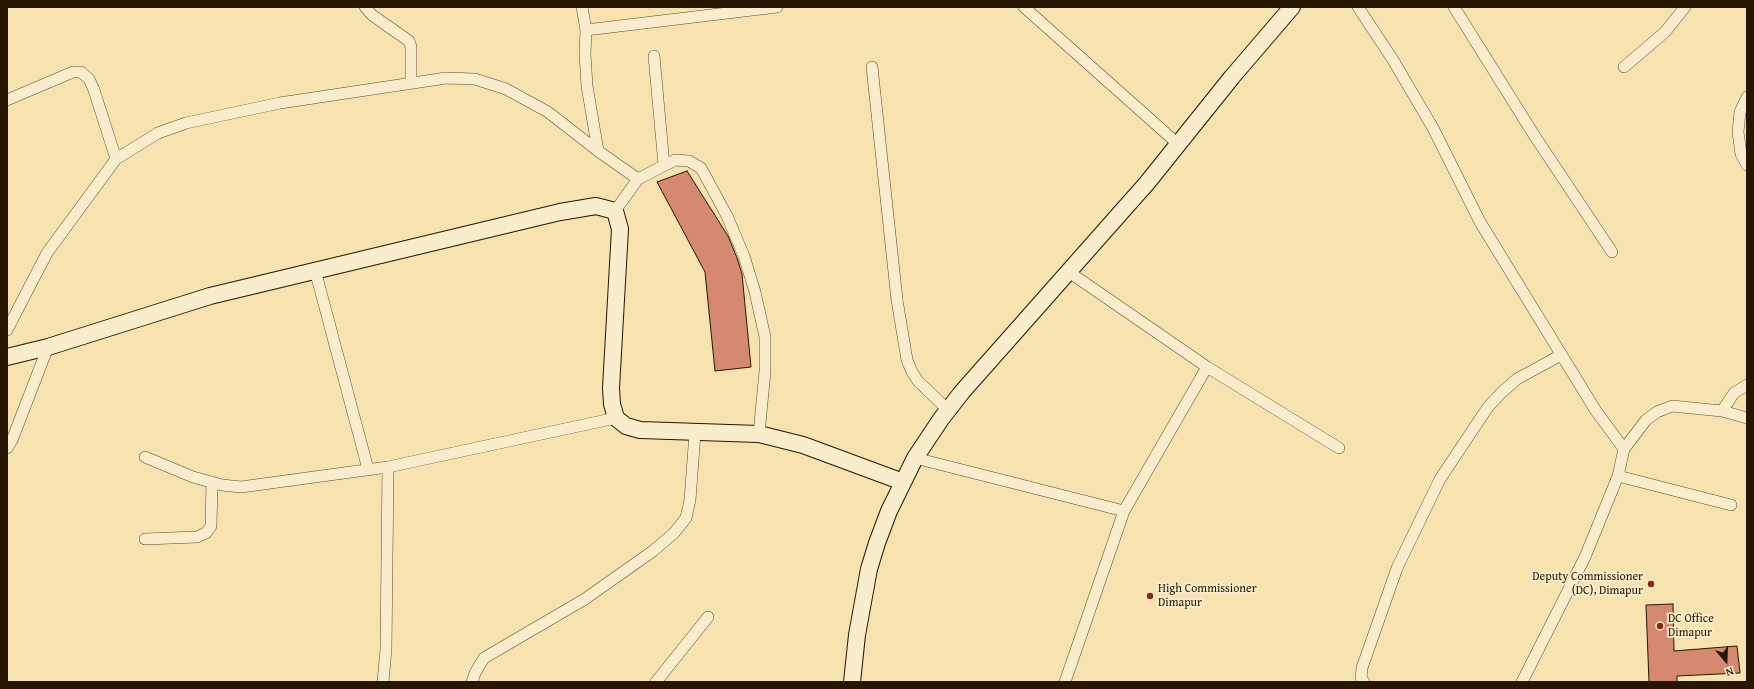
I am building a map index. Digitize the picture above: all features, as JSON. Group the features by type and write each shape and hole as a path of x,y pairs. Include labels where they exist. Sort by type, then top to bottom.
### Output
{"street":[{"path":"365,7 372,15 410,41 411,83"},
{"path":"582,7 586,30 585,54 587,86 598,151"},
{"path":"586,30 777,7"},
{"path":"1024,7 1178,144"},
{"path":"852,682 858,627 869,569 877,543 915,458 948,410 1147,183 1292,7"},
{"path":"1358,7 1393,60 1430,122 1480,222 1596,411 1624,449"},
{"path":"1454,7 1534,135 1612,252"},
{"path":"1624,68 1665,32 1685,7"},
{"path":"654,56 664,165"},
{"path":"872,67 897,300 907,360 918,381 948,410"},
{"path":"7,100 73,72 82,72 89,79 94,90 116,159"},
{"path":"7,330 47,253 116,159 158,133 186,123 280,102 446,78 475,79 506,89 548,112 598,151 638,179"},
{"path":"1747,98 1740,112 1738,132 1741,154 1747,165"},
{"path":"615,211 638,179 664,165 676,160 689,161 701,168 727,216 744,256 756,292 764,337 765,371 759,434"},
{"path":"7,357 48,347 210,296 315,270 560,212 596,206 615,211"},
{"path":"615,211 620,229 611,388 612,404 616,418 626,426 640,430 759,434 804,445 903,482"},
{"path":"315,270 368,469"},
{"path":"1069,272 1207,367 1339,448"},
{"path":"7,448 12,440 48,347"},
{"path":"1364,682 1362,678 1362,668 1397,568 1440,479 1488,407 1501,393 1517,379 1561,355"},
{"path":"1065,682 1124,511 1207,367"},
{"path":"1722,411 1734,393 1747,385"},
{"path":"1522,682 1585,557 1618,476 1624,449 1646,420 1658,412 1672,406 1722,411 1747,418"},
{"path":"145,457 193,478 222,485 241,487 388,467 616,418"},
{"path":"472,682 475,673 484,658 585,599 653,551 674,533 686,518 690,500 695,433"},
{"path":"915,458 1124,511"},
{"path":"384,682 386,649 388,467"},
{"path":"1618,476 1731,505"},
{"path":"145,539 197,537 206,534 211,526 212,482"},
{"path":"656,682 708,617"}],"building":[{"path":"687,171 728,236 737,258 742,274 751,367 715,371 705,272 657,182"},
{"name":"DC Office Dimapur","path":"1673,604 1674,651 1737,646 1740,673 1677,676 1677,682 1649,682 1646,605"}],"place":[{"name":"Deputy Commissioner (DC), Dimapur","path":"1651,584"},
{"name":"High Commissioner Dimapur","path":"1150,596"},
{"name":"DC Office Dimapur","path":"1660,626"}]}
